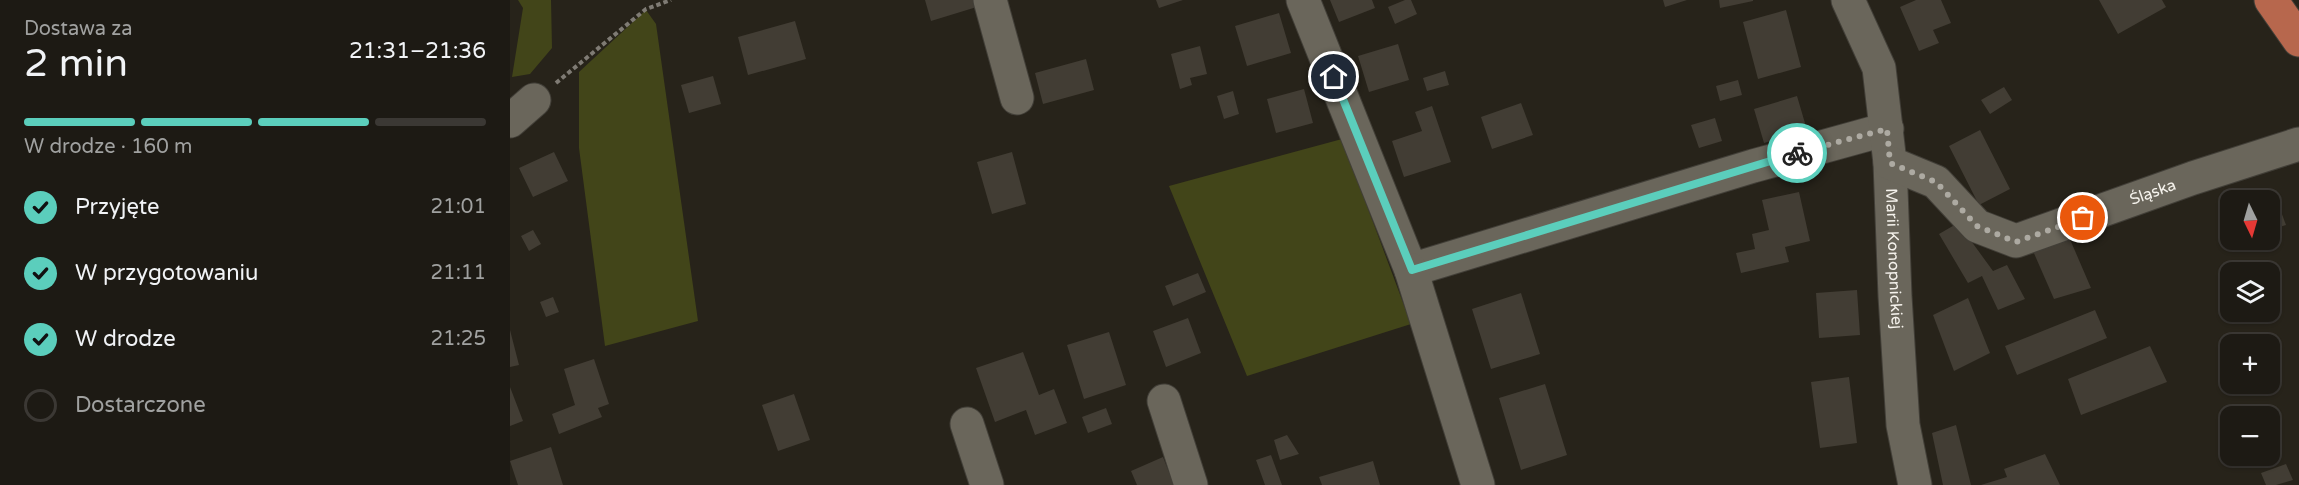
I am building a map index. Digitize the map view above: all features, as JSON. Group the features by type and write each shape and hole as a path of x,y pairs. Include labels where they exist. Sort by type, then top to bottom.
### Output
{"main road":[{"path":"2271,0 2299,40"}],"street":[{"path":"990,0 1017,98"},
{"path":"1303,0 1412,270 1478,485"},
{"path":"1412,270 1753,166 1887,129 1880,68 1848,0"},
{"name":"Marii Konopnickiej","path":"1887,129 1903,425 1915,485"},
{"name":"Śląska","path":"1890,163 1936,182 1977,226 2016,242 2193,178 2299,144"},
{"path":"1164,400 1191,485"},
{"path":"967,424 987,485"}],"path":[{"path":"522,111 646,9 671,0"}],"green space":[{"path":"518,0 551,0 552,48 530,74 512,77 523,8"},
{"path":"646,10 656,24 698,321 605,346 579,148 579,72"},
{"path":"1342,139 1411,324 1247,376 1169,186"}],"building":[{"path":"925,0 978,0 980,6 931,21"},
{"path":"1156,0 1183,0 1159,8"},
{"path":"1330,0 1372,0 1375,8 1339,22"},
{"path":"1411,0 1417,14 1395,24 1388,7"},
{"path":"1663,0 1687,0 1665,7"},
{"path":"1719,0 1753,0 1753,1 1720,8"},
{"path":"1916,0 1941,0 1951,23 1933,30 1939,43 1919,51 1900,7"},
{"path":"2099,0 2162,0 2166,7 2118,34"},
{"path":"1786,10 1801,67 1758,79 1743,22"},
{"path":"1279,13 1291,53 1247,66 1235,26"},
{"path":"795,21 806,59 748,75 738,37"},
{"path":"1398,44 1409,80 1369,92 1358,56"},
{"path":"1200,46 1207,74 1190,78 1192,85 1180,89 1171,54"},
{"path":"1086,59 1094,90 1043,104 1035,73"},
{"path":"1445,71 1449,85 1427,91 1423,78"},
{"path":"713,76 721,104 689,113 681,85"},
{"path":"1738,80 1742,95 1720,101 1716,86"},
{"path":"2004,87 2012,100 1990,114 1981,100"},
{"path":"1304,89 1313,123 1276,133 1267,99"},
{"path":"1233,91 1239,114 1224,119 1217,96"},
{"path":"1797,96 1807,130 1764,143 1754,109"},
{"path":"1521,103 1533,135 1492,149 1481,117"},
{"path":"1432,106 1451,162 1404,177 1392,141 1422,131 1415,112"},
{"path":"1715,118 1722,141 1699,148 1691,125"},
{"path":"1980,130 2010,189 1979,205 1949,146"},
{"path":"554,152 568,181 533,197 519,168"},
{"path":"1012,152 1026,204 992,214 977,162"},
{"path":"1799,192 1810,241 1785,247 1789,262 1741,273 1736,253 1755,249 1752,234 1769,230 1762,200"},
{"path":"2280,209 2286,225 2280,227"},
{"path":"1958,223 1993,271 2007,265 2025,299 1998,310 1982,276 1968,283 1939,234"},
{"path":"533,230 541,244 529,251 521,236"},
{"path":"2069,237 2091,288 2054,299 2033,251"},
{"path":"1198,273 1206,292 1173,306 1165,286"},
{"path":"1857,290 1860,335 1819,338 1816,293"},
{"path":"1521,293 1540,354 1491,369 1472,309"},
{"path":"553,297 559,312 546,317 540,302"},
{"path":"1968,298 1990,353 1954,371 1933,315"},
{"path":"2095,310 2107,338 2017,375 2005,346"},
{"path":"1188,318 1201,353 1166,367 1153,331"},
{"path":"510,330 519,365 510,367"},
{"path":"1109,332 1126,385 1084,399 1067,345"},
{"path":"2150,346 2167,382 2081,415 2068,379"},
{"path":"1023,352 1039,395 1054,389 1067,423 1035,435 1026,410 995,422 976,368"},
{"path":"594,359 609,404 598,408 602,417 559,434 552,414 575,405 564,369"},
{"path":"1849,377 1857,443 1820,448 1811,382"},
{"path":"1545,384 1567,455 1521,470 1499,398"},
{"path":"510,387 523,421 510,426"},
{"path":"794,394 810,440 778,451 762,405"},
{"path":"1106,408 1112,424 1088,433 1082,417"},
{"path":"1956,425 1971,485 1943,485 1932,433"},
{"path":"1287,435 1299,454 1280,460 1274,440"},
{"path":"551,447 563,485 518,485 510,461"},
{"path":"2045,454 2060,485 1981,485 2007,477 2004,469"},
{"path":"1271,455 1282,485 1265,485 1256,460"},
{"path":"1163,457 1174,485 1137,485 1131,471"},
{"path":"1373,461 1380,485 1322,485 1319,477"},
{"path":"2286,464 2293,480 2276,485 2266,485 2261,473"}],"way so far":[{"path":"1797,153 1887,129 1890,163 1936,182 1977,226 2016,242 2083,218"}],"route":[{"path":"1334,77 1412,270 1797,153"}]}
